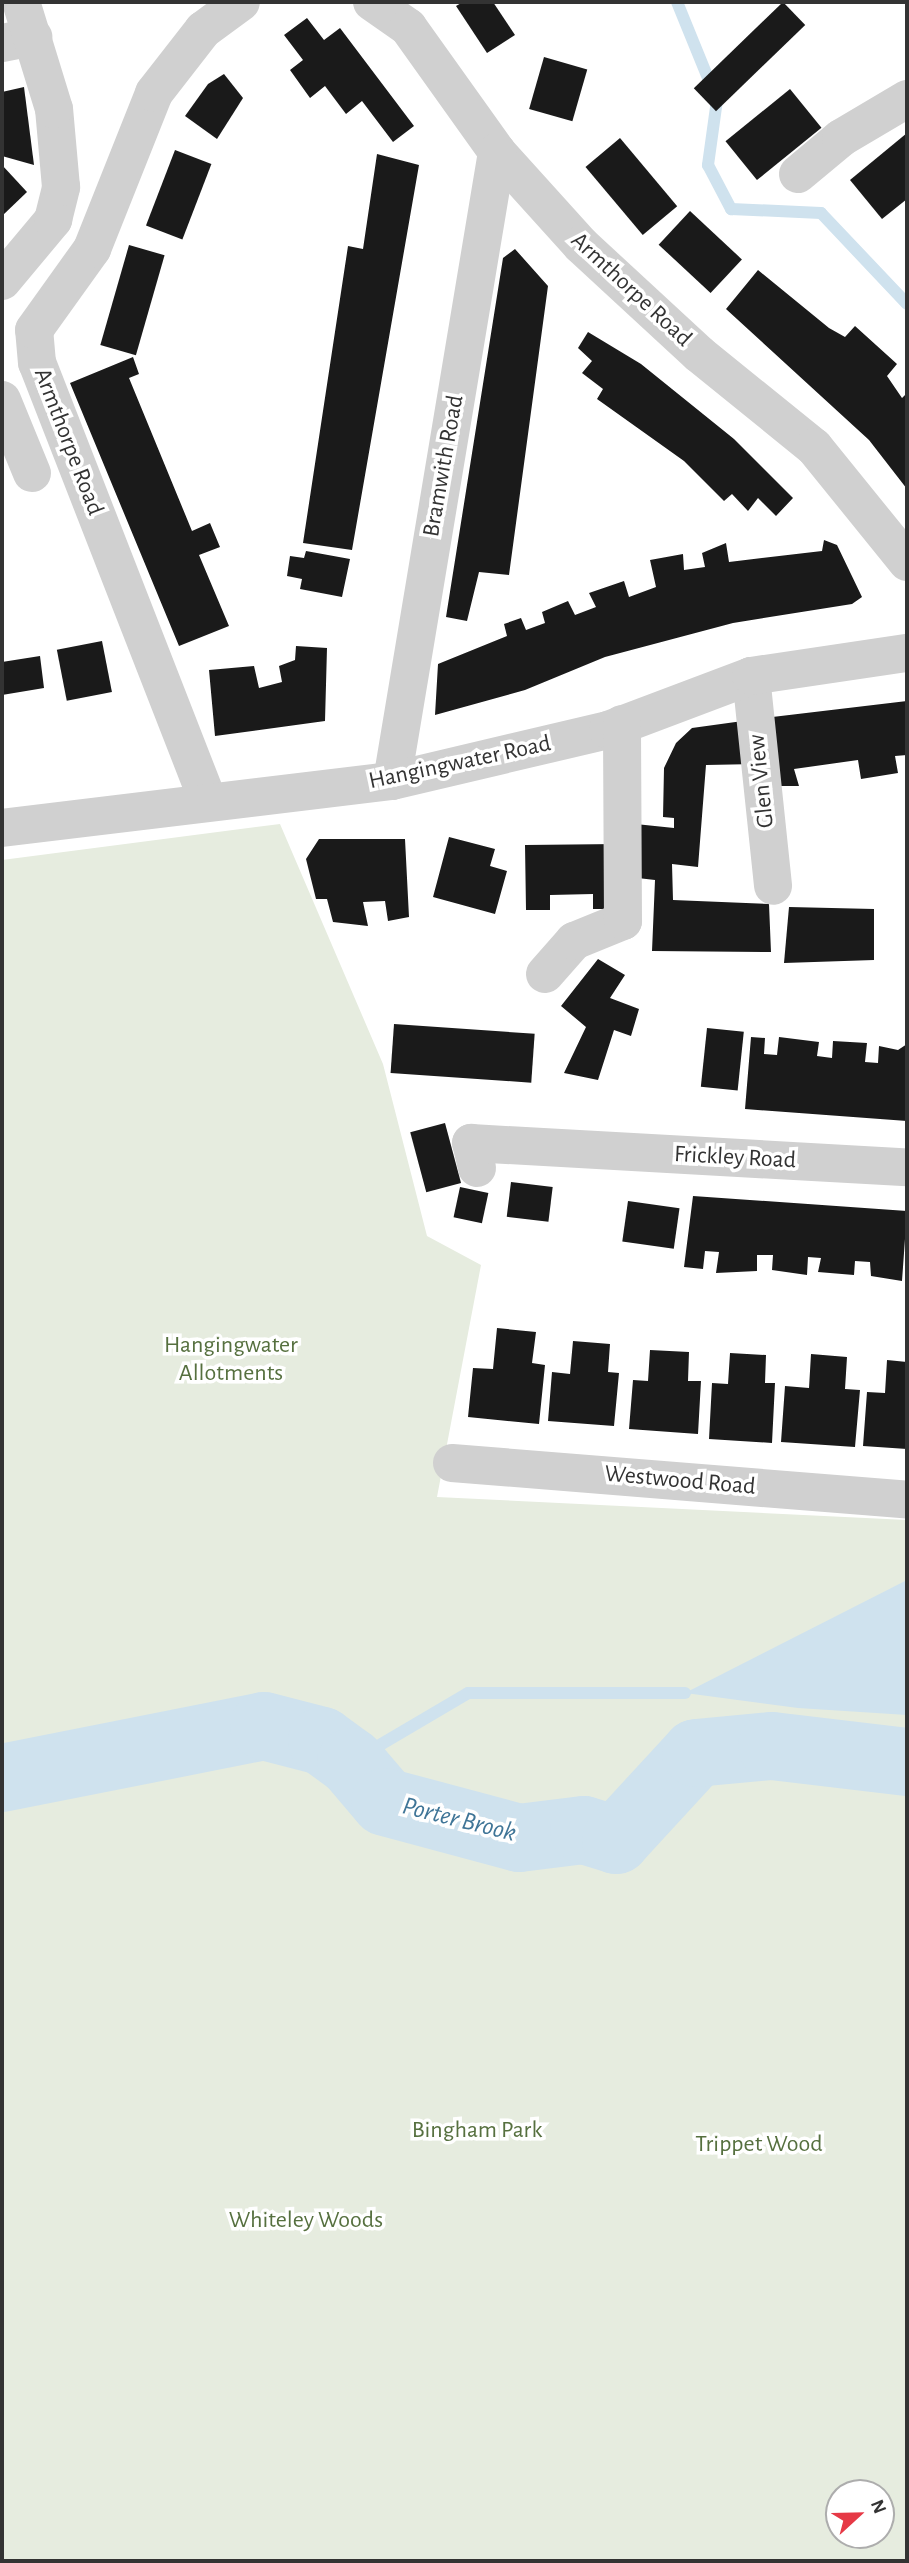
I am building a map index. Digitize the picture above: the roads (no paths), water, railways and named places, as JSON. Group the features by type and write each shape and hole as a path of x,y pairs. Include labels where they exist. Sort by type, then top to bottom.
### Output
{"street":[{"name":"Armthorpe Road","path":"208,801 37,363 34,330 92,249 155,93 203,30 241,2"},
{"name":"Armthorpe Road","path":"372,2 408,27 497,152 581,245 699,354 814,447 907,562"},
{"path":"2,281 53,220 61,187 54,109 19,27"},
{"path":"798,174 841,138 907,99"},
{"name":"Bramwith Road","path":"392,781 497,152"},
{"path":"2,400 17,474 79,473"},
{"name":"Hangingwater Road","path":"2,828 208,801 392,781 622,724 751,676 907,653"},
{"name":"Glen View","path":"751,676 774,886"},
{"path":"545,974 575,941 623,921 622,724"},
{"name":"Frickley Road","path":"477,1168 471,1143 907,1167"},
{"name":"Westwood Road","path":"452,1463 907,1500"}],"water":[{"path":"907,1580 907,1715 798,1708 685,1693"}],"waterway":[{"path":"677,2 717,100 708,165 731,209 821,213 907,304"},
{"path":"351,1762 468,1693 685,1693"},
{"name":"Porter Brook","path":"2,1778 264,1726 322,1741 351,1762 385,1802 519,1838 584,1830 616,1840 696,1753 772,1746 907,1762"}],"park label":[{"name":"Hangingwater Allotments","path":"231,1360"},
{"name":"Bingham Park","path":"477,2131"},
{"name":"Trippet Wood","path":"759,2145"},
{"name":"Whiteley Woods","path":"306,2221"}]}
